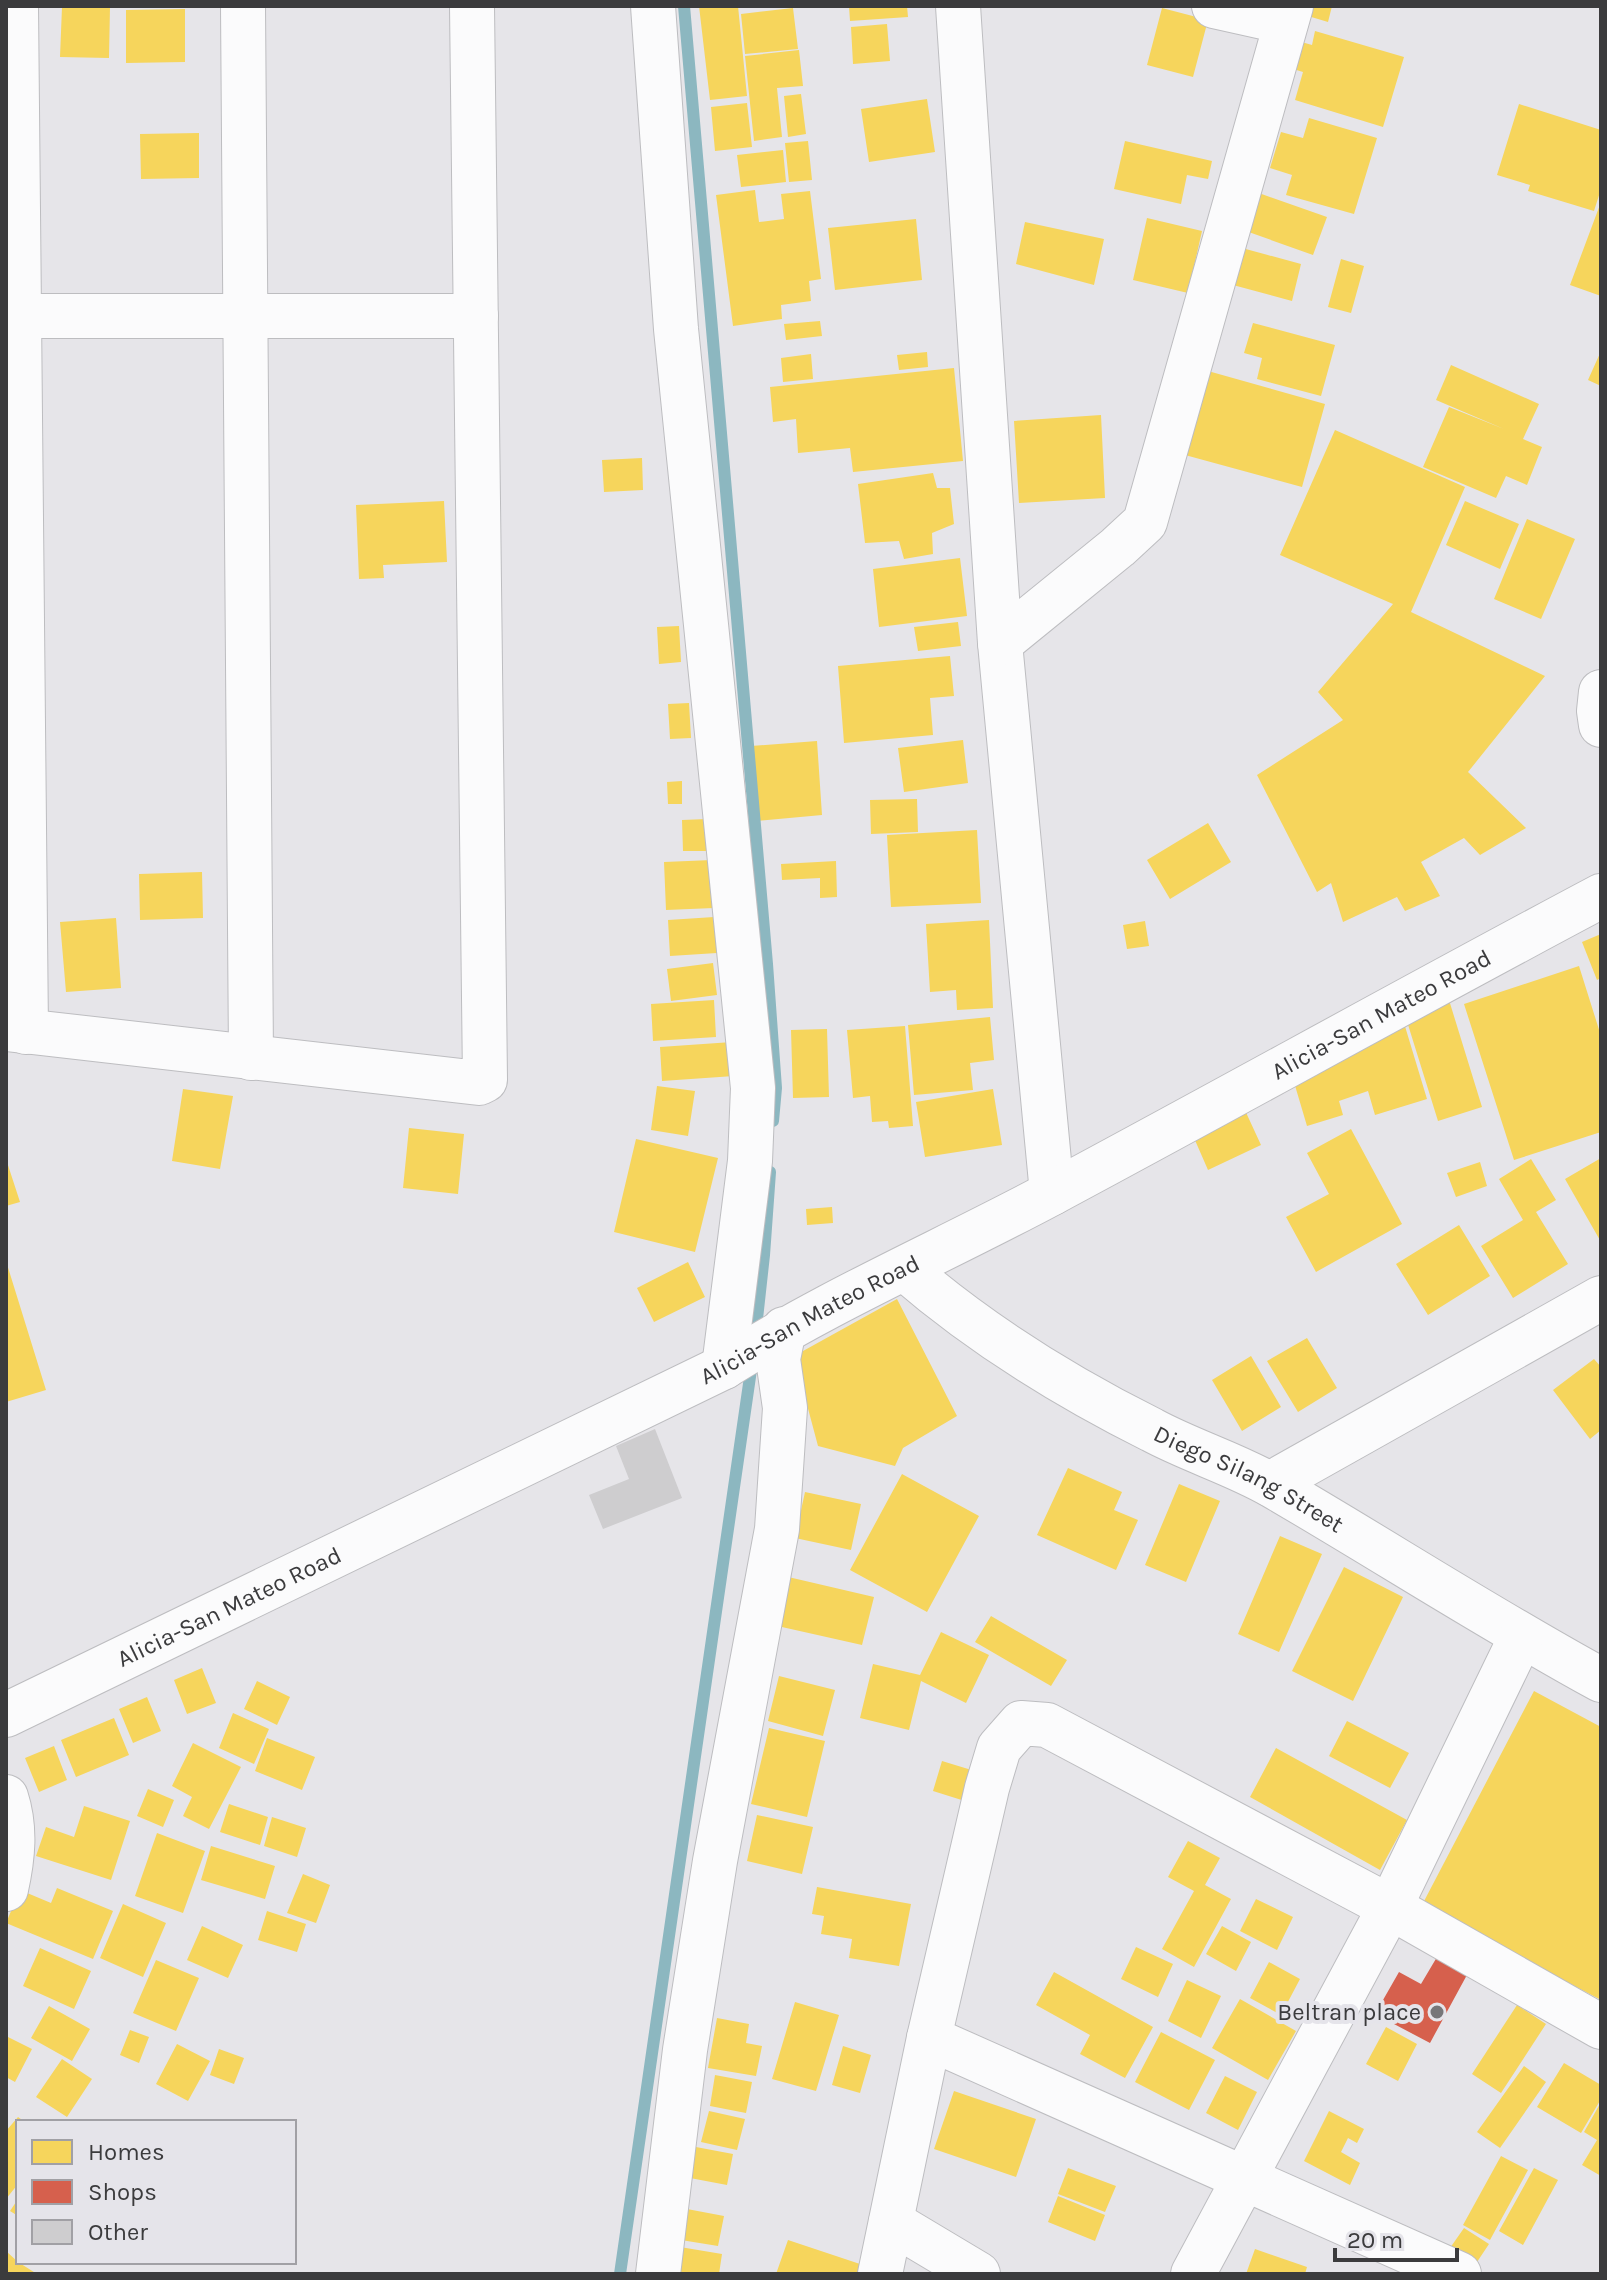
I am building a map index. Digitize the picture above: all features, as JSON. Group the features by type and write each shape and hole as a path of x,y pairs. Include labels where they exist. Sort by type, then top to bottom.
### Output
{"street":[{"path":"16,6 13,316 16,1030 479,1083 485,1080 472,6"},
{"path":"243,6 251,1058"},
{"path":"653,6 676,329 753,1088 750,1161 724,1367"},
{"path":"958,6 1000,643 1052,1193"},
{"path":"1000,643 1145,522 1289,14 1214,6"},
{"path":"13,316 476,316"},
{"path":"1601,692 1601,725"},
{"name":"Alicia-San Mateo Road","path":"6,1715 724,1367 784,1329 1052,1193 1601,896"},
{"name":"Diego Silang Street","path":"905,1269 942,1301 1044,1371 1153,1431 1270,1484 1521,1637 1601,1680"},
{"path":"1270,1484 1601,1298"},
{"path":"658,2274 685,2050 715,1861 777,1529 785,1408 778,1359 784,1329"},
{"path":"1193,2274 1390,1907 1521,1637"},
{"path":"880,2274 929,2038 987,1788 999,1748 1021,1723 1047,1725 1390,1907 1601,2027"},
{"path":"6,1797 13,1819 12,1863 6,1889"},
{"path":"929,2038 1459,2274"},
{"path":"891,2222 978,2274"}],"building: Homes":[{"path":"699,6 738,6 747,96 710,100"},
{"path":"849,6 907,6 908,17 850,21"},
{"path":"1300,6 1332,6 1328,22 1298,13"},
{"path":"62,7 110,7 109,58 60,57"},
{"path":"793,8 798,49 745,54 741,14"},
{"path":"1162,8 1208,20 1193,77 1147,65"},
{"path":"185,9 185,62 126,63 126,10"},
{"path":"887,24 890,61 853,64 851,27"},
{"path":"1315,31 1404,57 1383,127 1295,100 1303,72 1290,68 1298,41 1312,45"},
{"path":"799,50 803,86 777,88 782,137 754,141 745,56"},
{"path":"801,94 806,134 788,137 784,96"},
{"path":"927,99 935,152 869,162 861,109"},
{"path":"747,103 752,147 715,151 711,107"},
{"path":"1519,104 1601,130 1601,189 1594,211 1528,191 1530,185 1497,175"},
{"path":"1309,118 1377,138 1354,214 1286,195 1292,175 1270,168 1281,132 1303,138"},
{"path":"199,133 199,178 141,179 140,134"},
{"path":"808,141 812,180 789,182 785,143"},
{"path":"1125,141 1212,161 1208,179 1187,175 1181,204 1114,189"},
{"path":"783,150 786,182 741,187 737,155"},
{"path":"755,190 759,222 784,219 781,194 810,191 821,279 809,281 811,301 781,305 782,319 733,326 716,195"},
{"path":"1256,192 1327,217 1313,255 1243,230"},
{"path":"1601,202 1601,296 1570,285"},
{"path":"1147,218 1202,231 1188,293 1133,280"},
{"path":"916,219 922,280 835,290 828,228"},
{"path":"1025,222 1104,239 1094,285 1016,264"},
{"path":"1242,248 1301,264 1292,301 1233,285"},
{"path":"1341,259 1364,266 1351,313 1328,307"},
{"path":"820,321 822,336 786,340 784,324"},
{"path":"1253,323 1335,345 1321,396 1257,379 1262,358 1244,353"},
{"path":"1601,351 1601,386 1588,380"},
{"path":"927,352 928,367 899,370 897,355"},
{"path":"811,354 813,379 783,382 781,358"},
{"path":"1451,365 1539,404 1523,439 1542,447 1527,485 1506,476 1496,498 1423,467 1449,407 1504,429 1436,400"},
{"path":"954,368 963,461 853,472 850,448 798,453 796,419 773,422 770,387"},
{"path":"1208,371 1325,404 1302,487 1185,455"},
{"path":"1101,415 1105,498 1019,503 1014,421"},
{"path":"1335,430 1465,487 1411,612 1545,676 1468,772 1526,828 1480,855 1464,838 1421,862 1440,896 1405,911 1397,897 1343,922 1331,883 1317,892 1257,775 1343,720 1318,692 1393,604 1280,555"},
{"path":"642,458 643,490 604,492 602,460"},
{"path":"933,473 937,488 950,488 954,524 932,533 933,554 904,559 899,541 865,543 858,484"},
{"path":"444,501 447,562 383,565 384,578 359,579 356,505"},
{"path":"1465,501 1519,524 1500,569 1446,545"},
{"path":"1527,519 1575,539 1541,619 1494,599"},
{"path":"960,558 967,616 879,627 873,569"},
{"path":"958,622 961,646 918,651 914,627"},
{"path":"679,626 681,662 659,664 657,627"},
{"path":"950,656 954,696 930,698 933,735 844,743 838,666"},
{"path":"689,703 691,738 670,739 668,704"},
{"path":"963,740 968,783 904,792 898,748"},
{"path":"817,741 822,815 757,821 751,746"},
{"path":"682,781 682,804 668,804 667,782"},
{"path":"917,799 918,832 871,834 870,800"},
{"path":"707,819 707,851 683,851 682,820"},
{"path":"1208,823 1231,862 1170,899 1147,860"},
{"path":"977,830 981,903 891,907 887,835"},
{"path":"712,860 714,908 666,910 664,862"},
{"path":"836,861 837,897 820,898 820,878 782,880 781,864"},
{"path":"202,872 203,918 140,920 139,874"},
{"path":"714,917 717,953 670,956 668,920"},
{"path":"116,918 121,988 66,992 60,922"},
{"path":"989,920 993,1008 957,1010 956,990 930,992 926,924"},
{"path":"1145,921 1149,946 1127,949 1123,925"},
{"path":"1601,934 1601,978 1597,980 1582,942"},
{"path":"713,963 717,995 671,1001 667,969"},
{"path":"1579,966 1601,1036 1601,1132 1514,1160 1464,1004"},
{"path":"714,1000 716,1037 653,1041 651,1004"},
{"path":"1449,1000 1482,1107 1438,1121 1405,1015"},
{"path":"990,1017 994,1060 970,1063 973,1090 914,1095 908,1025"},
{"path":"1404,1023 1427,1099 1375,1115 1368,1091 1339,1101 1343,1115 1307,1126 1291,1072"},
{"path":"905,1026 913,1126 889,1128 888,1121 872,1122 870,1096 853,1098 847,1030"},
{"path":"827,1029 829,1097 793,1098 791,1030"},
{"path":"732,1042 734,1076 662,1081 660,1047"},
{"path":"657,1086 695,1091 688,1136 651,1130"},
{"path":"183,1089 233,1096 220,1169 172,1161"},
{"path":"993,1089 1002,1145 925,1157 916,1102"},
{"path":"1243,1106 1261,1145 1208,1170 1191,1131"},
{"path":"409,1128 464,1134 458,1194 403,1188"},
{"path":"1351,1129 1402,1224 1316,1272 1286,1217 1329,1194 1307,1153"},
{"path":"636,1139 718,1158 695,1252 614,1232"},
{"path":"1601,1158 1601,1242 1565,1179"},
{"path":"6,1159 20,1202 6,1206"},
{"path":"1531,1159 1556,1200 1536,1212 1568,1264 1513,1298 1481,1246 1523,1220 1499,1179"},
{"path":"1480,1162 1487,1186 1456,1197 1447,1173"},
{"path":"832,1207 833,1223 807,1225 806,1209"},
{"path":"1459,1225 1490,1276 1428,1315 1396,1264"},
{"path":"6,1261 46,1390 6,1402"},
{"path":"688,1262 705,1297 654,1322 637,1288"},
{"path":"897,1299 957,1416 903,1448 895,1466 818,1446 794,1356"},
{"path":"1307,1338 1337,1388 1298,1412 1267,1361"},
{"path":"1251,1356 1281,1407 1242,1431 1212,1380"},
{"path":"1594,1359 1601,1367 1601,1430 1590,1439 1553,1390"},
{"path":"1068,1468 1122,1492 1114,1510 1138,1520 1116,1570 1037,1535"},
{"path":"902,1474 979,1516 927,1612 850,1570"},
{"path":"1179,1484 1220,1501 1186,1582 1145,1565"},
{"path":"805,1492 861,1504 851,1550 795,1538"},
{"path":"1280,1536 1322,1554 1279,1652 1238,1634"},
{"path":"1344,1567 1403,1597 1353,1701 1292,1671"},
{"path":"784,1576 874,1597 862,1645 773,1625"},
{"path":"991,1616 1067,1660 1051,1686 975,1642"},
{"path":"941,1632 989,1655 966,1703 921,1681 909,1730 860,1718 873,1664 920,1675"},
{"path":"202,1668 216,1703 187,1714 174,1680"},
{"path":"779,1676 835,1690 823,1736 768,1721"},
{"path":"257,1681 290,1697 277,1725 244,1709"},
{"path":"1534,1691 1601,1727 1601,2000 1422,1905"},
{"path":"147,1697 161,1731 133,1743 119,1709"},
{"path":"233,1713 269,1729 254,1764 219,1748"},
{"path":"114,1718 129,1755 76,1777 61,1740"},
{"path":"1347,1721 1409,1753 1390,1788 1329,1756"},
{"path":"769,1728 825,1741 807,1817 751,1804"},
{"path":"267,1738 315,1757 302,1790 255,1771"},
{"path":"193,1743 241,1767 209,1829 183,1816 192,1797 172,1786"},
{"path":"54,1746 67,1780 39,1792 25,1758"},
{"path":"1276,1748 1407,1820 1380,1870 1250,1797"},
{"path":"942,1761 978,1772 968,1802 933,1791"},
{"path":"148,1789 174,1800 163,1827 137,1816"},
{"path":"229,1804 268,1817 260,1845 220,1832"},
{"path":"84,1806 130,1821 111,1880 36,1856 46,1827 74,1837"},
{"path":"757,1815 813,1827 802,1874 747,1861"},
{"path":"272,1817 306,1828 297,1857 264,1846"},
{"path":"157,1833 205,1851 183,1913 135,1896"},
{"path":"1188,1841 1220,1858 1205,1885 1231,1899 1194,1967 1162,1949 1194,1891 1168,1877"},
{"path":"211,1846 275,1866 265,1899 201,1880"},
{"path":"303,1874 330,1885 316,1923 287,1913"},
{"path":"817,1887 911,1904 899,1966 849,1958 852,1939 821,1934 824,1916 812,1914"},
{"path":"57,1888 113,1911 93,1959 6,1923 20,1890 51,1903"},
{"path":"1256,1899 1293,1917 1277,1950 1240,1931"},
{"path":"123,1904 166,1923 143,1977 100,1958"},
{"path":"267,1911 306,1924 297,1952 258,1940"},
{"path":"202,1926 243,1945 228,1978 187,1960"},
{"path":"1222,1926 1251,1942 1236,1971 1206,1954"},
{"path":"1136,1947 1173,1964 1158,1997 1121,1979"},
{"path":"40,1948 91,1971 74,2009 23,1986"},
{"path":"156,1960 199,1978 176,2031 133,2013"},
{"path":"1269,1962 1300,1979 1281,2015 1250,1998"},
{"path":"1054,1972 1153,2027 1125,2078 1080,2054 1090,2035 1036,2005"},
{"path":"1187,1980 1221,1996 1201,2038 1168,2021"},
{"path":"1240,1999 1296,2031 1268,2080 1212,2048"},
{"path":"795,2002 839,2015 816,2091 772,2079"},
{"path":"1517,2005 1546,2024 1501,2093 1472,2074"},
{"path":"49,2006 90,2029 72,2061 31,2038"},
{"path":"717,2018 749,2024 746,2043 762,2046 756,2076 708,2068"},
{"path":"1386,2027 1417,2044 1398,2081 1366,2064"},
{"path":"130,2030 149,2037 139,2063 120,2055"},
{"path":"1161,2032 1215,2060 1189,2110 1135,2082"},
{"path":"6,2036 32,2049 15,2082 6,2077"},
{"path":"177,2044 210,2061 188,2101 156,2084"},
{"path":"843,2046 871,2055 860,2093 832,2085"},
{"path":"219,2049 244,2058 234,2084 210,2075"},
{"path":"62,2059 92,2079 67,2117 36,2097"},
{"path":"1564,2063 1601,2085 1601,2099 1581,2133 1537,2107"},
{"path":"1524,2066 1546,2082 1500,2148 1477,2132"},
{"path":"715,2075 752,2082 746,2113 710,2106"},
{"path":"1225,2076 1257,2092 1238,2130 1206,2113"},
{"path":"954,2091 1036,2119 1016,2177 934,2149"},
{"path":"1601,2102 1601,2176 1582,2165 1597,2140 1584,2132"},
{"path":"709,2111 745,2119 737,2150 701,2142"},
{"path":"1329,2111 1364,2129 1357,2143 1348,2138 1341,2152 1360,2163 1350,2185 1304,2161"},
{"path":"18,2117 22,2120 16,2120 16,2186 6,2199 6,2131"},
{"path":"696,2147 733,2154 727,2185 690,2178"},
{"path":"1501,2156 1528,2170 1490,2240 1463,2225"},
{"path":"1068,2168 1116,2186 1105,2212 1058,2194"},
{"path":"1534,2168 1558,2180 1523,2245 1499,2231"},
{"path":"1058,2196 1105,2215 1095,2241 1048,2222"},
{"path":"687,2209 724,2216 718,2246 681,2240"},
{"path":"1464,2228 1489,2244 1475,2265 1450,2248"},
{"path":"788,2240 866,2266 863,2274 776,2274"},
{"path":"680,2247 722,2254 719,2274 676,2274"},
{"path":"1255,2249 1307,2267 1305,2274 1246,2274"},
{"path":"6,2251 16,2264 37,2274 6,2274"}],"building: Shops":[{"path":"1437,1957 1468,1973 1430,2043 1375,2014 1399,1972 1421,1984"}],"building: Other":[{"path":"655,1429 682,1498 603,1529 589,1495 629,1479 616,1446"}],"waterway":[{"path":"684,6 767,964 776,1088 773,1121"},
{"path":"755,1337 770,1172"},
{"path":"620,2274 752,1363"}],"place":[{"name":"Beltran place","path":"1437,2012"}]}
